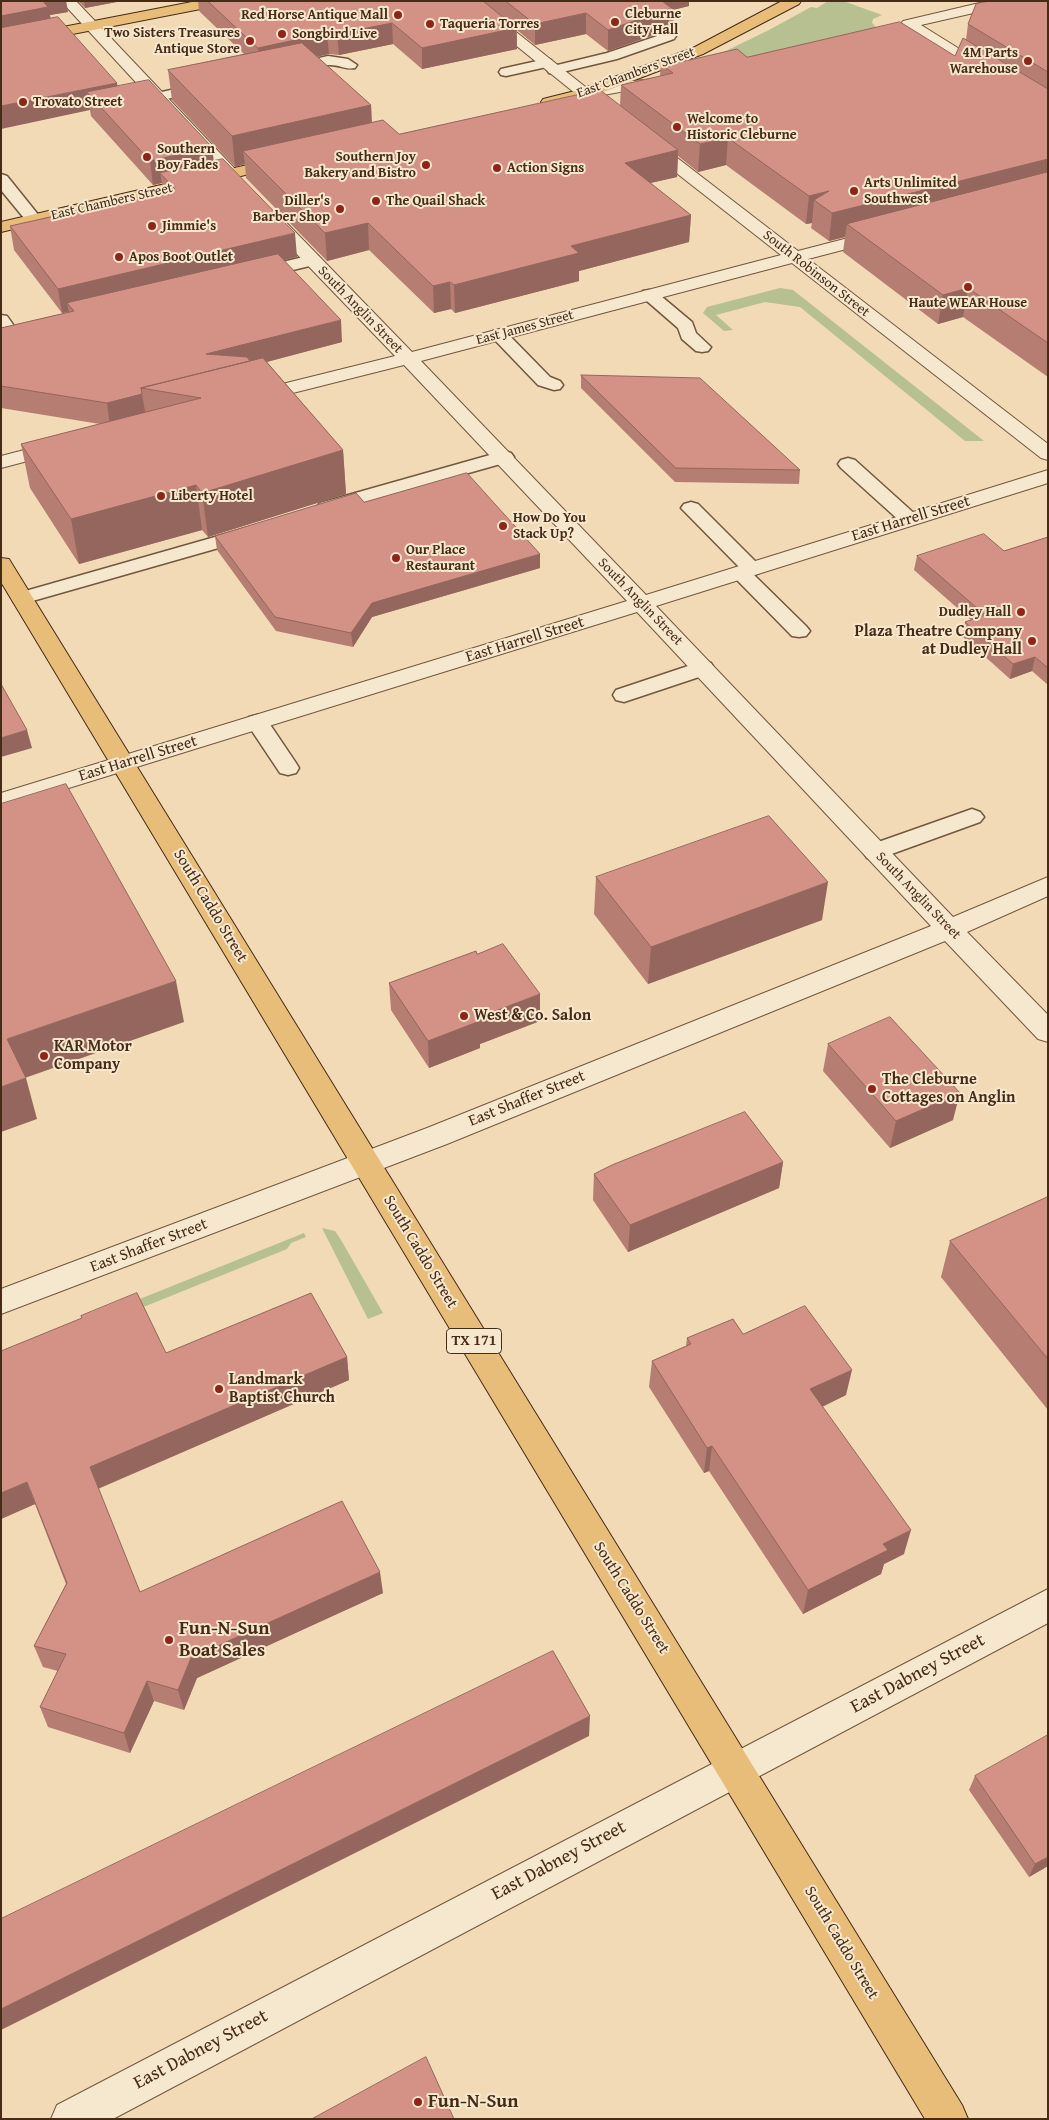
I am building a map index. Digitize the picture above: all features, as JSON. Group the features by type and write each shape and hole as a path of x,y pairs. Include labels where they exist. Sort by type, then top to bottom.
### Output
{"main road":[{"path":"1,44 221,1"},
{"name":"East Chambers Street","path":"530,106 584,94 698,51 794,1"},
{"name":"East Chambers Street","path":"1,227 299,159"},
{"name":"South Caddo Street","path":"1,564 948,2119"}],"street":[{"name":"South Anglin Street","path":"68,1 230,174 504,458 875,852 1048,1032"},
{"path":"468,1 618,120"},
{"path":"860,42 912,26 1008,1"},
{"path":"912,26 1048,111"},
{"path":"584,94 620,87 670,82"},
{"name":"South Robinson Street","path":"634,132 1048,454"},
{"name":"East James Street","path":"235,401 499,335 900,230"},
{"path":"1,462 72,443"},
{"name":"East Harrell Street","path":"1,802 642,604 1048,476"},
{"name":"East Shaffer Street","path":"1,1302 366,1162 901,950 1048,886"},
{"name":"East Dabney Street","path":"71,2119 1048,1605"}],"lane":[{"path":"506,72 550,67 612,56 669,36"},
{"path":"275,72 329,60 342,61 350,65"},
{"path":"158,97 221,83"},
{"path":"1,179 34,220"},
{"path":"238,278 312,260"},
{"path":"649,295 686,326 688,335 702,347"},
{"path":"4,330 29,329"},
{"path":"499,335 544,381 554,385"},
{"path":"308,513 504,458"},
{"path":"848,464 909,520"},
{"path":"691,508 799,631"},
{"path":"22,598 266,528"},
{"path":"624,695 703,668"},
{"path":"257,722 288,768"},
{"path":"875,852 972,817"}],"green space":[{"path":"828,1 843,1 882,15 873,19 872,23 877,28 709,67 701,63 811,7 817,8"},
{"path":"780,288 793,290 984,441 965,441 800,307 765,302 716,315 733,330 724,331 703,313 707,307"},
{"path":"322,1228 335,1231 383,1313 368,1319"},
{"path":"304,1233 306,1237 291,1243 287,1249 89,1329 90,1319"}],"building":[{"path":"1,1 43,1 48,7 1,16"},
{"path":"208,1 483,1 516,28 422,48 392,23 337,34 327,33 258,48"},
{"path":"506,1 662,1 674,10 669,9 608,30 586,13 535,24"},
{"path":"990,1 1048,1 1048,72 968,24 976,4"},
{"path":"58,17 117,83 1,106 1,28"},
{"path":"900,22 955,56 963,38 1048,89 1048,159 832,213 814,200 829,191 809,196 728,138 700,144 621,85 673,73 661,64 681,62 737,49 747,57"},
{"path":"302,43 371,105 232,136 168,70"},
{"path":"149,80 212,147 150,161 87,92"},
{"path":"600,90 678,150 625,163 691,215 571,246 579,253 454,285 450,282 433,286 368,223 325,233 243,151 383,120 399,134"},
{"path":"223,159 295,233 58,289 10,226 175,189 160,173"},
{"path":"1048,172 1048,343 968,288 943,295 847,224"},
{"path":"278,254 341,320 206,354 247,357 250,361 141,388 142,394 107,403 1,386 1,328 74,311 67,303"},
{"path":"263,358 343,450 202,493 196,485 71,519 21,444 201,398 141,388"},
{"path":"581,375 700,378 800,470 676,468"},
{"name":"Our Place Restaurant","path":"467,473 540,554 372,603 351,633 275,617 215,536 356,493 364,502"},
{"name":"Dudley Hall","path":"984,534 1004,551 1048,537 1048,668 1035,657 1013,664 965,622 985,615 917,556"},
{"path":"1,684 27,730 1,738"},
{"path":"66,784 176,981 7,1039 26,1078 1,1087 1,804"},
{"path":"769,816 828,882 651,947 596,877"},
{"path":"503,944 540,994 477,1018 480,1021 428,1041 389,983 476,951 477,954"},
{"path":"890,1017 960,1093 896,1121 828,1044"},
{"path":"745,1112 783,1162 630,1225 594,1174 612,1165"},
{"path":"1048,1197 1048,1359 950,1241"},
{"path":"137,1293 166,1353 311,1293 347,1357 90,1467 140,1592 342,1501 380,1572 191,1658 178,1690 147,1681 124,1733 40,1707 66,1654 34,1646 67,1583 27,1482 1,1493 1,1351"},
{"path":"805,1306 852,1370 810,1389 911,1530 883,1544 888,1550 808,1590 712,1446 707,1448 652,1361 691,1344 687,1338 733,1319 743,1334"},
{"path":"553,1651 590,1716 1,2009 1,1919"},
{"path":"1048,1735 1048,1857 1035,1864 975,1776"},
{"path":"426,2057 454,2119 312,2119"}],"place":[{"name":"Red Horse Antique Mall","path":"398,15"},
{"name":"Cleburne City Hall","path":"615,22"},
{"name":"Taqueria Torres","path":"430,24"},
{"name":"Songbird Live","path":"282,34"},
{"name":"Two Sisters Treasures Antique Store","path":"250,41"},
{"name":"4M Parts Warehouse","path":"1028,61"},
{"name":"Trovato Street","path":"23,102"},
{"name":"Welcome to Historic Cleburne","path":"677,127"},
{"name":"Southern Boy Fades","path":"147,157"},
{"name":"Southern Joy Bakery and Bistro","path":"426,165"},
{"name":"Action Signs","path":"497,168"},
{"name":"Arts Unlimited Southwest","path":"854,191"},
{"name":"The Quail Shack","path":"376,201"},
{"name":"Diller's Barber Shop","path":"340,209"},
{"name":"Jimmie's","path":"152,226"},
{"name":"Apos Boot Outlet","path":"119,257"},
{"name":"Haute WEAR House","path":"968,287"},
{"name":"Liberty Hotel","path":"161,496"},
{"name":"How Do You Stack Up?","path":"503,526"},
{"name":"Our Place Restaurant","path":"396,558"},
{"name":"Dudley Hall","path":"1021,612"},
{"name":"Plaza Theatre Company at Dudley Hall","path":"1032,641"},
{"name":"West & Co. Salon","path":"464,1016"},
{"name":"KAR Motor Company","path":"44,1056"},
{"name":"The Cleburne Cottages on Anglin","path":"872,1089"},
{"name":"Landmark Baptist Church","path":"219,1389"},
{"name":"Fun-N-Sun Boat Sales","path":"169,1640"},
{"name":"Fun-N-Sun","path":"418,2102"}]}
